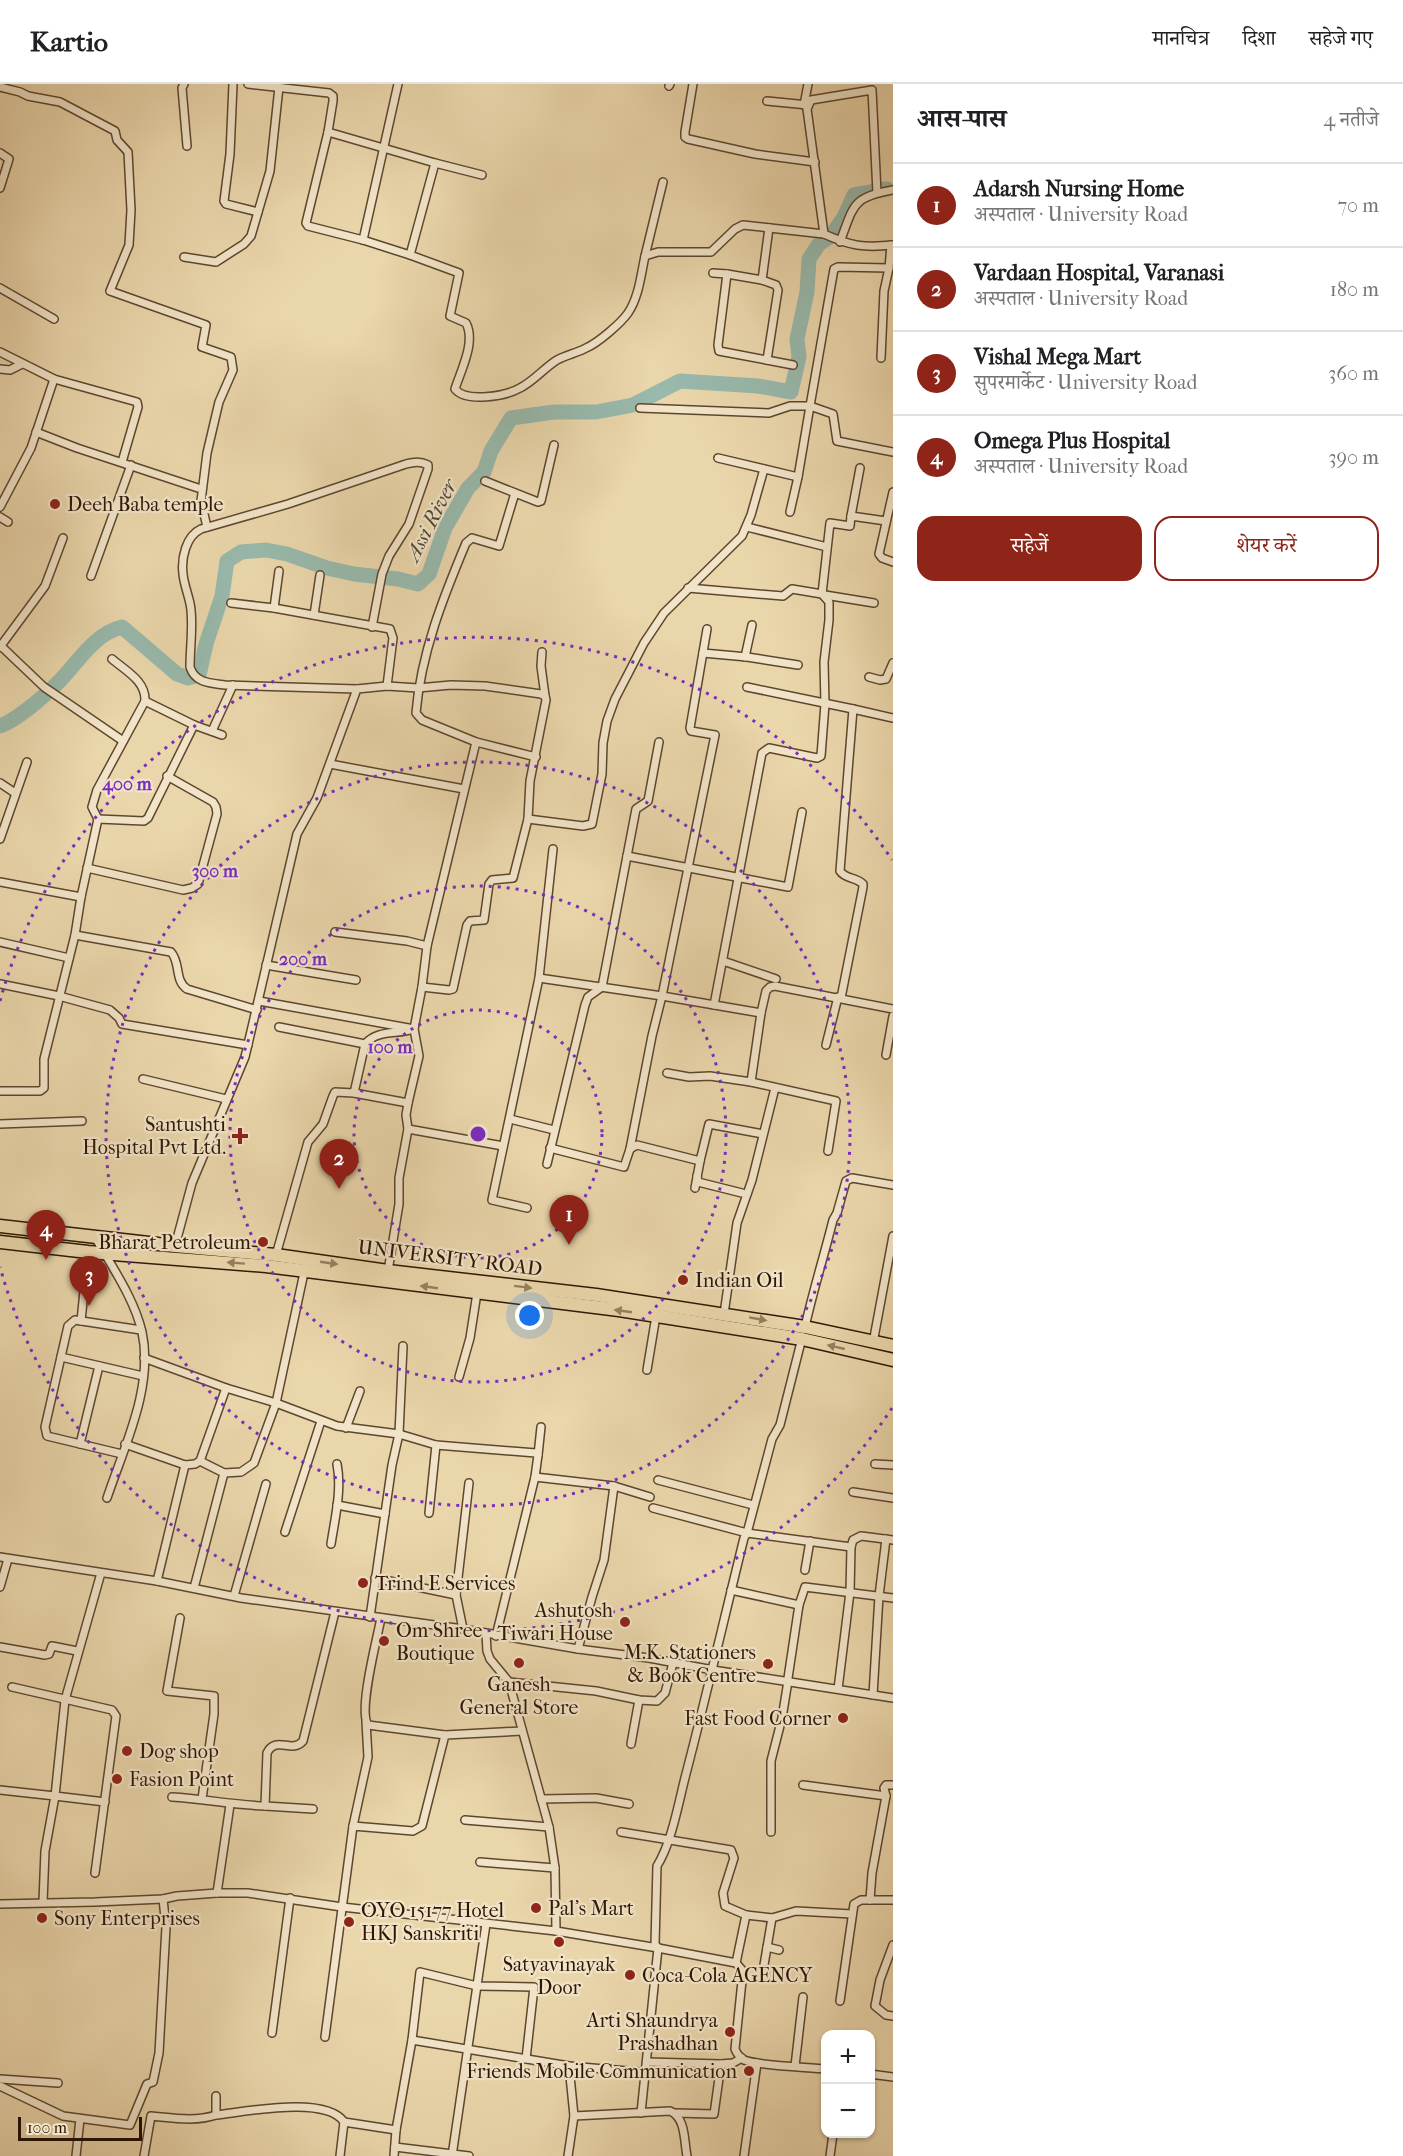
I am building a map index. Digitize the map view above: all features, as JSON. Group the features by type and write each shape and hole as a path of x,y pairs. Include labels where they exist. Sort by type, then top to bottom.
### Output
{"main road":[{"name":"UNIVERSITY ROAD","path":"0,1226 175,1246 306,1265 388,1271 596,1296 724,1314 803,1333 893,1346"},
{"path":"0,1242 88,1252 274,1261"},
{"path":"306,1265 477,1293 803,1333 893,1359"}],"street":[{"path":"184,84 182,88 187,146"},
{"path":"233,84 230,154 224,201 226,204 258,212"},
{"path":"248,84 283,86 329,93 333,96 328,132 306,224 308,226 363,240 459,273 450,316 466,323 470,333 470,342 455,389 460,394 483,397 521,388 559,359 585,349 597,341 630,310 636,296 663,182"},
{"path":"363,240 398,84"},
{"path":"693,84 685,132 688,139 755,154 815,162"},
{"path":"808,84 806,105 831,237"},
{"path":"184,257 216,262 244,244 251,236 270,171 283,86"},
{"path":"0,87 28,96 60,102 115,131 117,140 128,152 130,210 129,245 111,291 207,325 202,347 231,357 233,370 219,402 207,453 201,501 207,527"},
{"path":"766,101 806,105 814,98 873,90 877,191"},
{"path":"328,132 482,175"},
{"path":"0,153 9,159 0,188"},
{"path":"410,255 435,163"},
{"path":"831,237 858,201 877,191 893,190"},
{"path":"645,256 658,252 711,252 740,225 831,237 850,245 872,247 892,245 884,291 881,358"},
{"path":"762,280 769,228"},
{"path":"790,512 834,269 838,267 889,268"},
{"path":"712,273 762,280 778,286 767,360"},
{"path":"727,274 718,348 722,352 793,365"},
{"path":"0,288 54,319"},
{"path":"0,352 54,379 137,402 138,406 122,462"},
{"path":"0,369 10,370 22,364"},
{"path":"0,507 31,448 54,379"},
{"path":"640,408 769,413 790,405 810,406 833,414 837,441 893,452"},
{"path":"36,432 198,488"},
{"path":"485,481 538,502 543,499 554,445"},
{"path":"718,458 798,477"},
{"path":"372,627 381,577 389,556 409,524 428,469 428,465 424,463 406,464 288,504 207,527 192,535 188,541 183,574 191,610 190,667 195,676 206,682 233,686 357,689 387,686 418,688 451,685 485,686 545,696"},
{"path":"91,576 131,465"},
{"path":"822,594 830,523 850,526 860,468"},
{"path":"528,819 583,826 592,824 602,774 603,743 607,721 615,699 644,643 664,613 742,536 747,527 764,470"},
{"path":"893,492 879,554 882,558 893,562"},
{"path":"515,493 499,546 472,538 466,543 432,630 418,688 416,713 419,718 476,741 536,756"},
{"path":"851,516 886,521"},
{"path":"0,517 8,522"},
{"path":"747,527 827,547"},
{"path":"63,538 45,586 1,647 52,694 123,741"},
{"path":"274,608 279,571"},
{"path":"314,615 320,575"},
{"path":"688,588 783,596 792,589 874,603"},
{"path":"714,1005 762,753 769,748 819,758 825,704 824,662 830,605 828,598 822,594"},
{"path":"231,603 274,608 390,629 393,633 387,686"},
{"path":"745,657 752,625"},
{"path":"550,1148 620,1167 627,1165 715,735 691,731 690,728 707,629"},
{"path":"422,987 453,989 467,925 470,921 484,920 489,884 492,879 513,878 528,819 530,781 546,700 541,666 542,652"},
{"path":"703,653 798,666"},
{"path":"0,1091 40,1091 43,1089 44,1059 75,935 98,819 92,801 145,701 142,685 112,659"},
{"path":"869,677 886,679 893,663"},
{"path":"212,731 233,686"},
{"path":"747,687 893,718"},
{"path":"175,1246 192,1183 248,1046 297,834 317,798 357,689"},
{"path":"145,701 194,725 222,735"},
{"path":"826,1045 863,887 861,879 844,876 840,871 853,708"},
{"path":"98,819 144,821 148,818 194,725"},
{"path":"388,1271 399,1204 399,1178 408,1129 406,1115 419,1056 414,1029 427,946 476,741"},
{"path":"547,1164 585,1005 588,997 602,987 636,809 648,801 659,742"},
{"path":"0,839 27,762"},
{"path":"330,764 464,789"},
{"path":"87,868 183,890 198,884 217,814 216,807 213,802 167,776"},
{"path":"0,783 15,793"},
{"path":"627,856 788,887 802,812"},
{"path":"527,1208 492,1200 539,978 553,849"},
{"path":"0,882 81,897"},
{"path":"335,932 407,940 427,946"},
{"path":"75,935 171,952 177,962 179,981 187,989 257,1010"},
{"path":"0,942 69,958"},
{"path":"723,961 776,979"},
{"path":"266,965 356,980"},
{"path":"539,978 761,1013"},
{"path":"0,984 59,996 110,1010 122,1024 248,1046"},
{"path":"751,1082 761,1013 766,991 770,987 839,997 893,1009"},
{"path":"259,1001 414,1029"},
{"path":"886,1055 893,1016"},
{"path":"279,1027 365,1044"},
{"path":"354,1093 367,1041 382,1033 405,1032 414,1029"},
{"path":"667,1073 689,1077 714,1076 751,1082 836,1101 828,1151"},
{"path":"143,1079 226,1099"},
{"path":"724,1314 737,1223 752,1180 775,1088"},
{"path":"274,1261 310,1138 323,1124 335,1092 354,1093 408,1103"},
{"path":"510,1119 554,1130"},
{"path":"0,1124 81,1121"},
{"path":"694,1188 709,1124 763,1134"},
{"path":"408,1129 503,1146"},
{"path":"630,1149 637,1146 700,1161"},
{"path":"697,1176 698,1182 742,1193"},
{"path":"641,2113 658,1948 655,1944 657,1866 664,1855 713,1670 744,1538 772,1439 780,1425 815,1282 821,1270 833,1220 837,1214 846,1181 852,1178 893,1185"},
{"path":"873,1343 893,1236"},
{"path":"95,1237 130,1299 141,1330 144,1358 143,1390 107,1498"},
{"path":"81,1321 88,1252"},
{"path":"200,1461 224,1473 241,1472 254,1463 276,1403 306,1265"},
{"path":"459,1377 470,1338 477,1293"},
{"path":"647,1370 656,1316"},
{"path":"122,1454 47,1436 45,1432 68,1326 75,1320 141,1330"},
{"path":"370,1617 399,1434 403,1346"},
{"path":"61,1357 143,1376"},
{"path":"144,1358 346,1428 399,1434 436,1445 533,1452 538,1455"},
{"path":"80,1444 99,1365"},
{"path":"125,1444 185,1465 195,1464 200,1461 226,1388"},
{"path":"346,1428 360,1391"},
{"path":"285,1532 321,1421"},
{"path":"496,1636 536,1477 541,1427"},
{"path":"429,1513 436,1445"},
{"path":"331,1544 337,1505 339,1475 337,1464"},
{"path":"875,1464 893,1465"},
{"path":"157,1581 185,1465"},
{"path":"194,1588 224,1473"},
{"path":"536,1477 614,1486 650,1497"},
{"path":"658,1480 753,1505"},
{"path":"463,1629 456,1595 469,1483"},
{"path":"234,1596 266,1484"},
{"path":"578,1649 604,1560 614,1486"},
{"path":"853,1492 893,1498"},
{"path":"337,1505 385,1514"},
{"path":"653,1508 747,1533 850,1547"},
{"path":"838,1689 850,1592 850,1547 856,1537 890,1540 879,1596 873,1695"},
{"path":"805,1570 810,1542"},
{"path":"0,1587 4,1558 157,1581 335,1612 463,1629 893,1698"},
{"path":"43,1902 45,1851 55,1796 65,1700 77,1651 101,1573"},
{"path":"375,1578 456,1595"},
{"path":"771,1832 771,1761 782,1719 799,1605 805,1587 893,1598"},
{"path":"731,1590 799,1605"},
{"path":"265,1806 267,1753 275,1745 295,1746 303,1741 335,1612"},
{"path":"180,1618 167,1691 214,1696 214,1714 202,1799"},
{"path":"324,2037 353,1826 368,1757 364,1715 381,1618"},
{"path":"486,1634 490,1659 509,1682 549,1827 555,1868 556,1931"},
{"path":"0,1647 45,1655 49,1654 52,1646 77,1651"},
{"path":"509,1682 596,1691 639,1700 657,1701 665,1693 673,1663"},
{"path":"12,1688 112,1710 115,1713 95,1873"},
{"path":"631,1744 639,1700"},
{"path":"366,1722 368,1725 445,1735 522,1731"},
{"path":"353,1826 419,1830 422,1826 445,1735"},
{"path":"803,1785 886,1796"},
{"path":"870,1900 872,1873 886,1796 884,1788 886,1785 893,1785"},
{"path":"0,1790 105,1802"},
{"path":"172,1797 202,1799 230,1805 313,1809"},
{"path":"542,1798 596,1798 629,1804"},
{"path":"218,1893 230,1805"},
{"path":"465,1820 549,1827"},
{"path":"621,1832 731,1850 734,1858 723,1893 725,1906 746,1915 772,1918 796,1911 852,1914"},
{"path":"480,1862 555,1868"},
{"path":"0,1904 163,1899 218,1893 248,1893 342,1907 556,1931 736,1963 743,1971 735,2049 742,2058 757,2063 821,2069"},
{"path":"272,2033 290,1898"},
{"path":"0,2086 55,2114 130,2125 147,2084 153,2082 159,2053 166,1927 163,1899"},
{"path":"840,2001 854,1904 861,1900 893,1900"},
{"path":"736,1963 746,1915"},
{"path":"764,1965 772,1918"},
{"path":"452,2155 486,1924"},
{"path":"893,1946 880,1980 875,2006 886,2015 893,2016"},
{"path":"767,1947 779,1950"},
{"path":"394,2156 420,1972 477,1986 534,1987 526,2059"},
{"path":"795,2066 803,1997"},
{"path":"412,2040 569,2066 663,2073"},
{"path":"647,2062 721,2064 733,2063 742,2058"},
{"path":"744,2156 757,2063"},
{"path":"574,2116 670,2111 714,2114 721,2064"},
{"path":"568,2156 574,2116 569,2066"},
{"path":"875,2075 893,2077"},
{"path":"0,2079 58,2083"},
{"path":"216,2096 216,2115"},
{"path":"144,2156 151,2116 195,2120 278,2107 314,2108 333,2112 344,2122 396,2130"},
{"path":"676,2113 681,2120 687,2156"},
{"path":"76,2156 80,2119"},
{"path":"340,2156 344,2122"},
{"path":"830,2156 832,2138"},
{"path":"395,2147 469,2156"}],"waterway":[{"name":"Assi River","path":"0,726 26,711 44,696 105,634 122,627 177,674 188,678 199,675 206,644 222,596 227,561 241,552 266,550 287,554 327,568 418,584 429,574 445,528 468,488 484,472 491,451 511,418 554,412 596,412 633,405 680,381 758,386 791,392 799,357 797,339 807,292 809,259 819,244 831,236 844,217 854,195 887,189"}],"place":[{"name":"Deeh Baba temple","path":"55,504"},
{"name":"Santushti Hospital Pvt Ltd.","path":"240,1136"},
{"name":"Vardaan Hospital, Varanasi","path":"339,1189"},
{"name":"Bharat Petroleum","path":"263,1242"},
{"name":"Adarsh Nursing Home","path":"569,1245"},
{"name":"Omega Plus Hospital","path":"46,1260"},
{"name":"Indian Oil","path":"683,1280"},
{"name":"Vishal Mega Mart","path":"89,1306"},
{"name":"Trind E Services","path":"363,1583"},
{"name":"Ashutosh Tiwari House","path":"625,1622"},
{"name":"Om Shree Boutique","path":"384,1641"},
{"name":"Ganesh General Store","path":"519,1663"},
{"name":"M.K. Stationers & Book Centre","path":"768,1664"},
{"name":"Fast Food Corner","path":"843,1718"},
{"name":"Dog shop","path":"127,1751"},
{"name":"Fasion Point","path":"117,1779"},
{"name":"Pal's Mart","path":"536,1908"},
{"name":"Sony Enterprises","path":"42,1918"},
{"name":"OYO 15177 Hotel HKJ Sanskriti","path":"349,1922"},
{"name":"Satyavinayak Door","path":"559,1942"},
{"name":"Coca-Cola AGENCY","path":"630,1975"},
{"name":"Arti Shaundrya Prashadhan","path":"730,2032"},
{"name":"Friends Mobile Communication","path":"749,2071"}]}
